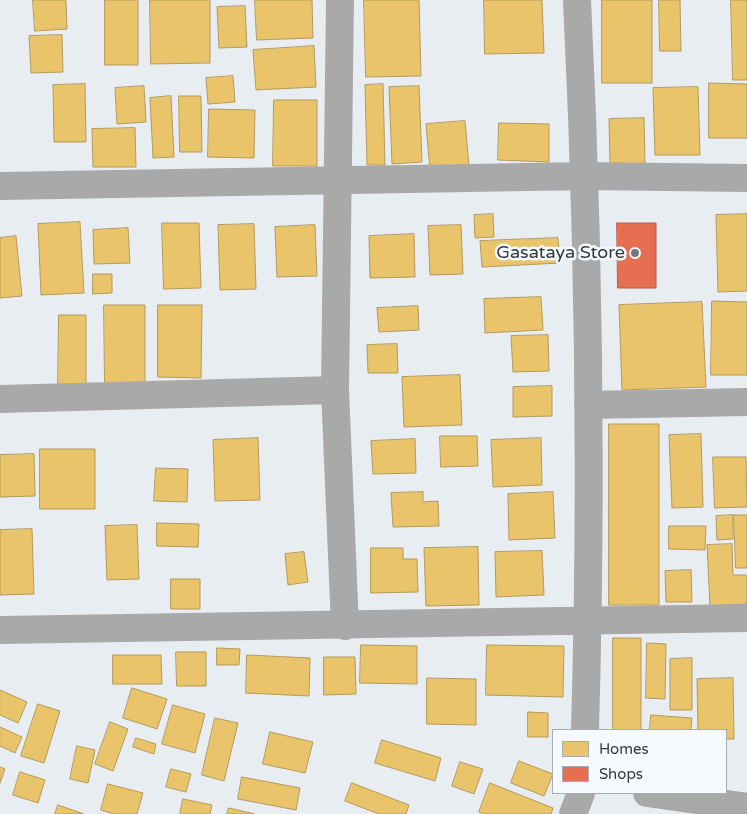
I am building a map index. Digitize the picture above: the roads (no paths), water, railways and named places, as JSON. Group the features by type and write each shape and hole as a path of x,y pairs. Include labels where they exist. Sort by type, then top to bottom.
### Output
{"street":[{"path":"340,0 335,390 345,626"},
{"path":"577,0 585,176 588,405 586,729"},
{"path":"0,186 585,176 747,178"},
{"path":"0,399 335,390"},
{"path":"588,405 747,402"},
{"path":"0,630 345,626 747,618"},
{"path":"572,814 581,794"},
{"path":"654,794 747,807"}],"place":[{"name":"Gasataya Store","path":"635,253"}]}
